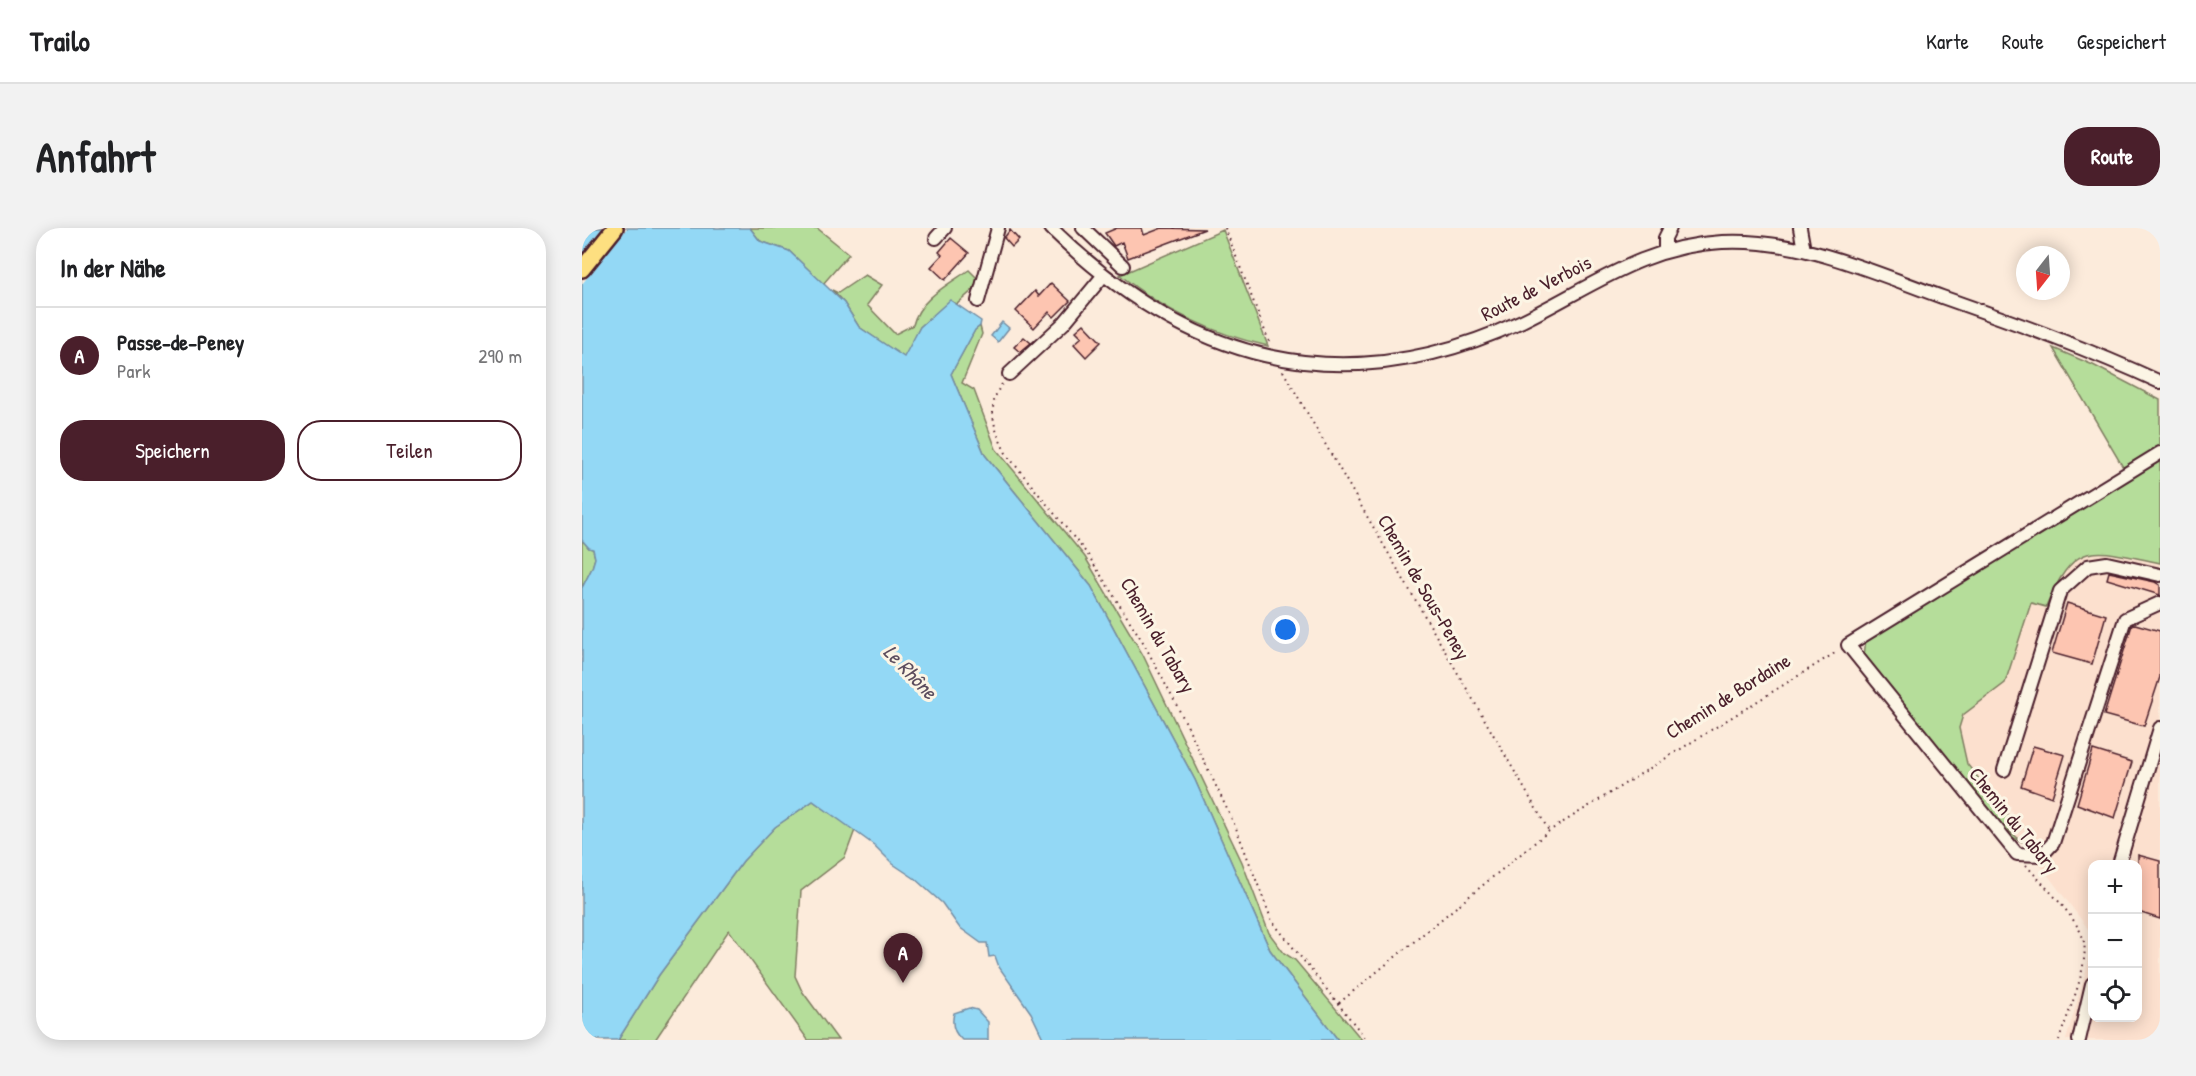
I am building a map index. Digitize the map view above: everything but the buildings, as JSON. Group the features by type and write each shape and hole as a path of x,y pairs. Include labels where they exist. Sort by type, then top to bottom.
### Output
{"main road":[{"path":"582,269 615,228"}],"street":[{"path":"936,238 945,228"},
{"path":"978,300 998,228"},
{"name":"Route de Verbois","path":"1051,228 1103,276 1140,303 1197,333 1275,358 1335,364 1372,364 1431,354 1485,337 1524,320 1634,262 1665,252 1722,242 1776,244 1804,250 2040,332 2111,359 2160,382"},
{"path":"1083,228 1123,266"},
{"path":"1665,252 1665,238 1670,228"},
{"path":"1800,228 1804,250"},
{"path":"1009,374 1064,323 1103,276"},
{"path":"1848,645 2160,453"},
{"path":"2004,770 2060,591 2088,566 2107,562 2160,575"},
{"path":"2017,854 2042,855 2054,843 2125,619 2160,603"},
{"name":"Chemin du Tabary","path":"1848,645 2017,854"},
{"path":"2120,860 2160,728"},
{"path":"2079,1040 2088,1001"}],"path":[{"name":"Chemin de Sous-Peney","path":"1225,228 1275,358 1549,831"},
{"name":"Chemin du Tabary","path":"1009,374 996,392 991,409 999,440 1013,463 1088,555 1143,642 1186,723 1236,828 1272,921 1367,1040"},
{"name":"Chemin de Bordaine","path":"1339,1003 1549,831 1848,645"},
{"name":"Chemin du Tabary","path":"2017,854 2075,924 2083,939 2082,966 2059,1040"}],"shaded area":[{"path":"2101,551 2160,563 2160,1040 2066,1040 2088,964 2088,1022 2142,1022 2142,860 2088,860 2088,929 2023,842 2009,831 2013,812 2010,811 2011,806 1999,802 1967,764 1959,728 1963,715 2005,683 2031,603 2046,607 2058,578 2067,566 2079,557"}],"green space":[{"path":"750,228 817,228 849,254 823,284 789,251 760,241"},
{"path":"1223,230 1268,346 1228,335 1171,310 1120,275"},
{"path":"969,270 977,278 975,288 957,304 950,301 920,327 905,358 859,327 844,303 832,290 838,293 865,275 882,285 867,305 895,334 913,325 921,307 928,300"},
{"path":"980,326 982,334 962,383 974,390 996,449 1085,557 1143,655 1242,862 1269,933 1284,953 1295,960 1362,1040 1338,1040 1270,950 1195,780 1091,586 985,455 951,374 975,330"},
{"path":"2053,348 2093,365 2160,400 2160,447 2124,469"},
{"path":"2160,458 2160,563 2103,552 2078,558 2067,568 2046,607 2031,603 2005,683 1963,715 1959,728 1967,764 2011,819 2009,831 2023,842 2005,834 1864,657 1866,638"},
{"path":"582,540 593,549 595,558 582,588"},
{"path":"813,801 855,830 845,857 801,891 795,976 802,991 838,1040 808,1040 729,930 655,1040 618,1040 659,975 743,861 775,827"}],"water":[{"name":"Le Rhône","path":"582,228 750,228 760,241 789,251 844,303 859,327 904,357 920,327 950,300 981,321 951,374 985,455 1091,586 1195,780 1270,950 1338,1040 1044,1040 1031,1013 999,967 995,956 989,957 987,943 981,943 959,927 942,903 914,878 893,864 874,845 813,801 775,827 743,861 659,975 618,1040 582,1040 582,588 595,558 593,549 582,540"},
{"path":"1002,322 1009,328 998,342 991,336"},
{"path":"969,1008 977,1010 988,1022 988,1040 962,1040 957,1034 953,1025 954,1013"}],"pier":[{"path":"603,228 627,228 582,284 582,254"}],"place":[{"name":"Passe-de-Peney","path":"903,983"}]}
